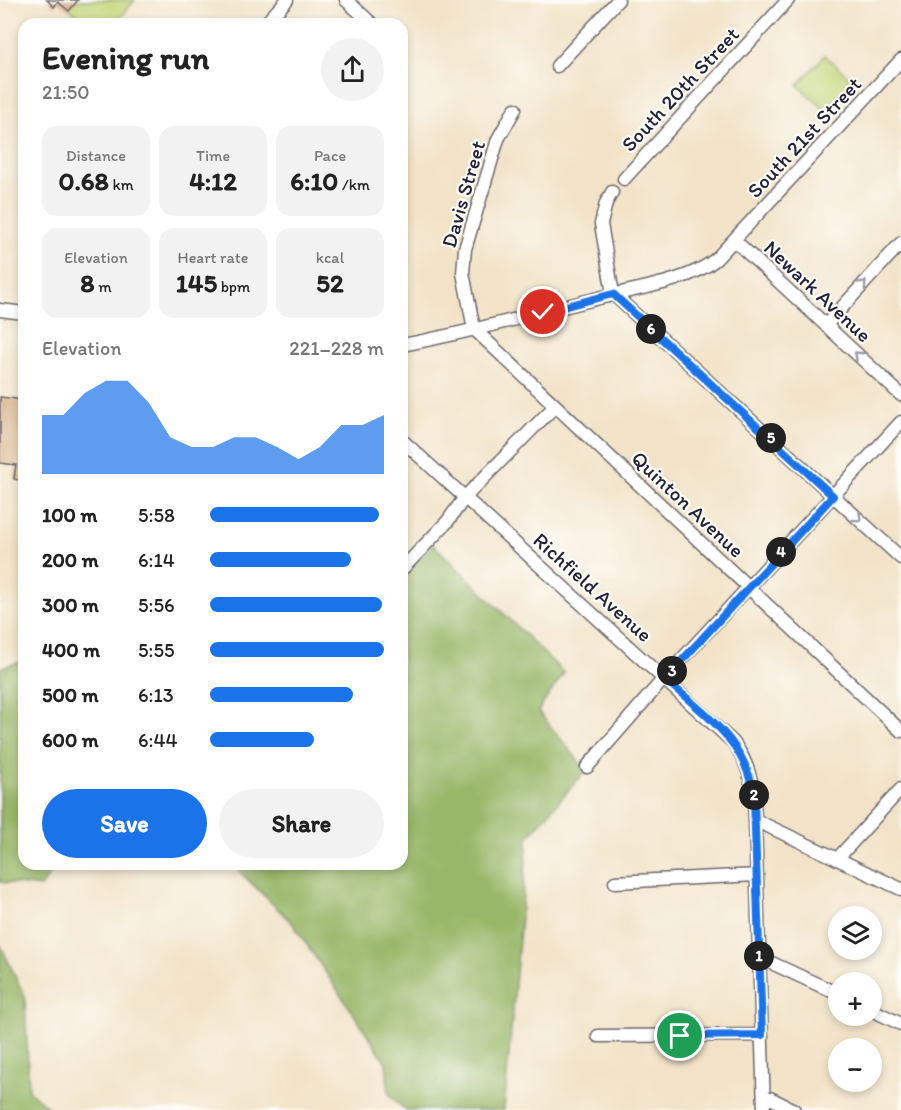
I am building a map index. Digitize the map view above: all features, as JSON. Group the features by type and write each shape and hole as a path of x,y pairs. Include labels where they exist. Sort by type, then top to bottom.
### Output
{"street":[{"path":"271,18 287,0"},
{"path":"346,0 366,18"},
{"path":"557,66 618,0"},
{"name":"South 20th Street","path":"624,179 788,0"},
{"name":"South 21st Street","path":"408,344 690,275 705,268 734,240 901,60"},
{"name":"Davis Street","path":"474,329 463,273 465,249 498,139 515,109"},
{"path":"612,192 606,203 601,224 613,294 901,558"},
{"name":"Newark Avenue","path":"734,240 901,395"},
{"path":"826,325 901,243"},
{"path":"0,310 18,312"},
{"name":"Quinton Avenue","path":"474,329 901,731"},
{"path":"408,563 447,522 465,497 555,406"},
{"path":"586,767 901,422"},
{"name":"Richfield Avenue","path":"408,445 726,735 738,749 747,765 753,783 755,820 764,1110"},
{"path":"837,859 901,789"},
{"path":"755,820 901,889"},
{"path":"615,882 757,875"},
{"path":"759,957 828,989"},
{"path":"882,1015 901,1024"},
{"path":"597,1036 762,1035"},
{"path":"764,1095 794,1110"}],"green space":[{"path":"60,0 135,0 120,18 80,18"},
{"path":"825,55 853,81 826,111 798,85"},
{"path":"433,544 564,673 538,711 586,770 528,837 504,1110 405,1110 389,1094 386,1062 293,924 238,870 408,870 408,570"},
{"path":"18,663 18,870 53,870 41,887 0,882 0,668"},
{"path":"0,944 25,997 29,1091 51,1110 0,1110"}],"building":[{"path":"47,0 78,0 69,11 58,2 54,7"},
{"path":"0,397 18,399 18,480 14,479 16,465 0,463"}],"route":[{"path":"543,312 613,294 833,496 665,679 733,742 747,765 753,783 754,799 762,1035 680,1036"}]}
